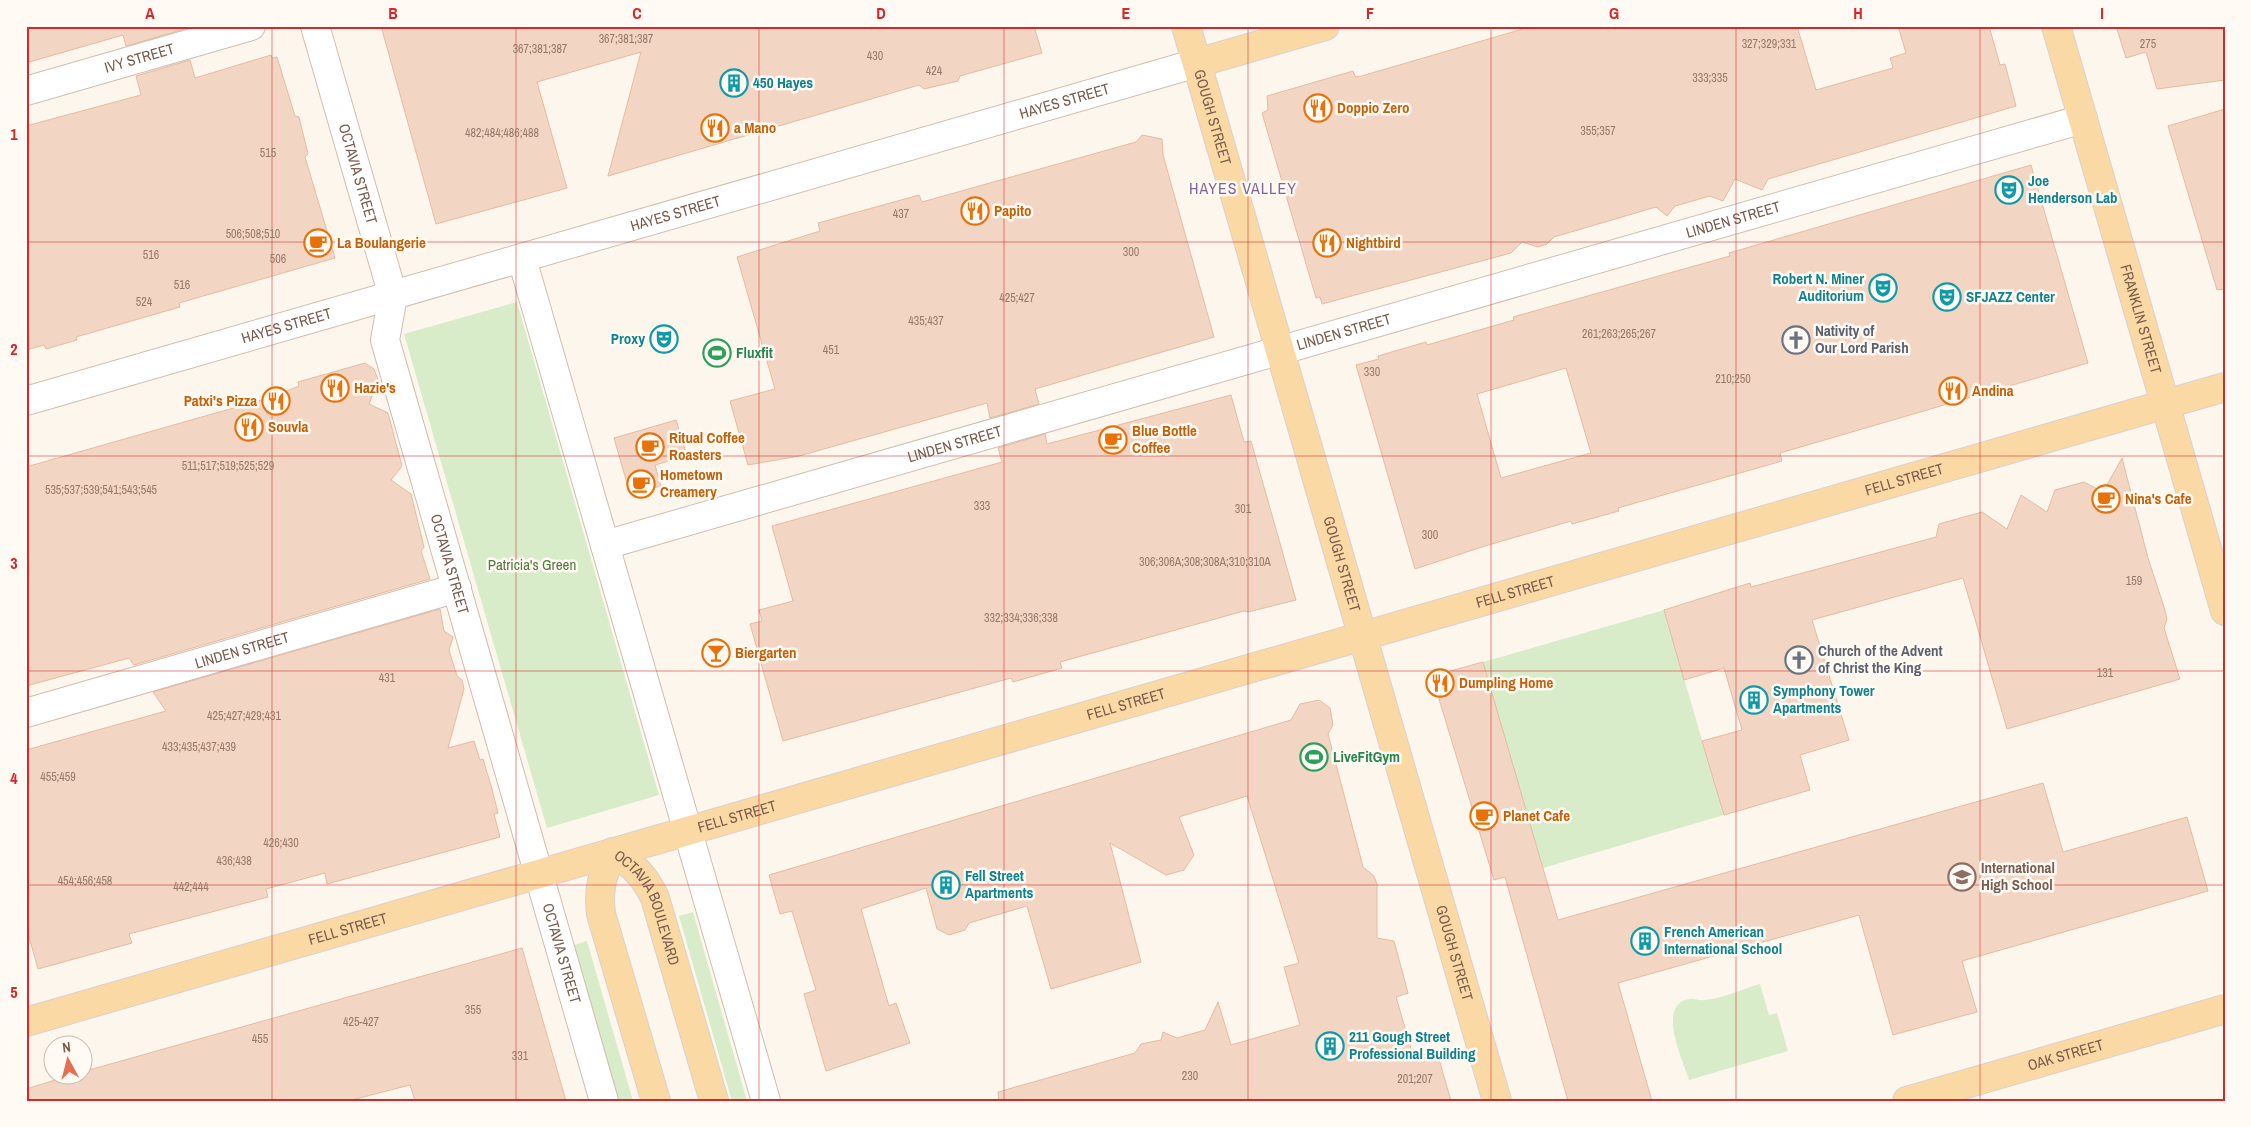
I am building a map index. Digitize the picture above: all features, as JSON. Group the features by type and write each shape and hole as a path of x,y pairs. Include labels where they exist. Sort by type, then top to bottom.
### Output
{"main road":[{"name":"GOUGH STREET","path":"1186,26 1497,1101"},
{"name":"HAYES STREET","path":"1197,63 1325,26"},
{"name":"FRANKLIN STREET","path":"2056,26 2225,611"},
{"name":"FELL STREET","path":"26,1022 2225,387"},
{"name":"OCTAVIA BOULEVARD","path":"656,1101 602,914 599,891 603,873 613,852 633,865 648,881 655,898 714,1101"},
{"name":"OAK STREET","path":"1907,1101 2225,1009"}],"street":[{"name":"IVY STREET","path":"26,91 251,26"},
{"name":"OCTAVIA STREET","path":"315,26 393,296 386,340 604,1101"},
{"name":"HAYES STREET","path":"26,402 1197,63"},
{"name":"LINDEN STREET","path":"605,545 2083,120"},
{"path":"522,259 766,1101"},
{"name":"LINDEN STREET","path":"26,712 457,588"}],"green space":[{"name":"Patricia's Green","path":"517,302 659,795 547,828 404,334"},
{"path":"1664,610 1724,815 1543,868 1483,662"},
{"path":"693,912 747,1101 732,1101 679,916"},
{"path":"587,941 633,1101 618,1101 574,945"},
{"path":"1760,984 1769,1015 1777,1013 1788,1051 1689,1080 1674,1034 1674,1011 1679,1003 1689,999 1718,998"}],"building":[{"path":"26,26 185,26 185,29 126,46 123,35 26,63"},
{"path":"381,26 1034,26 1042,53 960,76 958,81 924,89 919,85 608,176 641,52 537,82 567,188 436,224"},
{"path":"1533,26 1797,26 1816,90 1893,68 1890,58 1906,53 1898,26 1989,26 2000,65 2005,64 2016,106 1768,179 1762,190 1735,179 1723,201 1710,196 1675,206 1667,216 1656,207 1554,237 1547,244 1538,247 1522,242 1511,253 1322,304 1320,297 1316,298 1262,113 1268,110 1267,96 1353,71 1355,76 1358,77"},
{"path":"2116,26 2225,26 2225,80 2157,89 2146,52 2126,58"},
{"path":"271,55 272,58 277,57 295,116 299,117 308,154 305,157 335,258 179,303 180,307 76,337 77,340 46,349 44,345 26,350 26,126 141,95 136,76 190,60 195,78"},
{"path":"2225,109 2225,289 2217,290 2168,126"},
{"path":"1142,135 1162,139 1163,155 1214,337 1035,389 1039,404 990,418 987,403 799,456 748,465 730,401 775,389 737,257 820,231 818,223 919,195 922,202 1136,142"},
{"path":"2031,165 2088,363 1780,453 1782,461 1618,508 1619,511 1572,524 1571,521 1415,569 1356,365 1379,359 1378,356 1426,342 1427,345 1514,320 1513,317 1730,256 1729,253","holes":["1566,368 1591,453 1501,478 1477,394"]},
{"path":"365,363 374,369 378,380 369,404 388,413 402,466 391,480 411,494 424,547 421,551 430,579 134,665 129,658 26,686 26,467 272,397 299,386 298,382"},
{"path":"1231,395 1244,442 1251,441 1296,600 1248,612 1244,611 1060,662 1062,668 1013,682 1011,678 783,741 750,624 762,621 759,610 793,601 772,526 1002,462 998,448 1045,434 1047,444"},
{"name":"Ritual Coffee Roasters","path":"676,420 687,456 655,465 661,486 630,494 614,438"},
{"path":"2122,458 2148,558 2164,607 2167,619 2164,628 2180,679 2007,729 1963,578 1812,620 1849,740 1800,755 1810,790 1724,815 1702,741 1742,730 1724,668 1684,680 1664,610 1750,583 1751,587 1936,537 1939,524 1982,512 2007,529 2021,495 2047,512 2055,490 2084,482 2103,492"},
{"path":"440,609 444,631 453,637 449,650 457,676 462,680 464,689 448,748 474,741 480,760 483,759 492,789 498,813 494,814 500,837 327,884 325,873 266,889 268,897 129,934 132,943 38,969 26,926 26,750 166,711 153,692"},
{"name":"French American International School","path":"1483,662 1558,920 2043,783 2063,852 2187,817 2208,891 1962,961 1977,1012 1893,1035 1859,915 1618,983 1652,1101 1568,1101 1505,877 1494,880 1432,676"},
{"name":"Fell Street Apartments","path":"1319,700 1330,708 1333,725 1328,734 1363,867 1374,876 1377,884 1377,938 1394,941 1408,993 1396,997 1413,1055 1437,1052 1451,1101 999,1101 998,1092 1135,1053 1141,1044 1161,1040 1163,1032 1177,1038 1205,1030 1218,1002 1231,1045 1300,1025 1284,967 1299,963 1247,796 1179,817 1194,855 1184,870 1166,875 1110,843 1141,962 1051,989 1027,906 969,923 965,930 949,935 937,929 926,888 861,909 889,1006 896,1003 910,1043 826,1071 804,994 816,990 792,911 780,914 769,875 1291,720 1300,704"},
{"path":"522,948 566,1101 415,1101 410,1085 348,1101 26,1101 26,1089 42,1084 92,1084 92,1069"}],"place":[{"name":"450 Hayes","path":"734,83"},
{"name":"Doppio Zero","path":"1318,108"},
{"name":"a Mano","path":"715,128"},
{"name":"Joe Henderson Lab","path":"2009,190"},
{"name":"Papito","path":"975,211"},
{"name":"La Boulangerie","path":"318,243"},
{"name":"Nightbird","path":"1327,243"},
{"name":"Robert N. Miner Auditorium","path":"1883,288"},
{"name":"SFJAZZ Center","path":"1947,297"},
{"name":"Proxy","path":"664,339"},
{"name":"Nativity of Our Lord Parish","path":"1796,340"},
{"name":"Fluxfit","path":"717,353"},
{"name":"Hazie's","path":"335,388"},
{"name":"Andina","path":"1953,391"},
{"name":"Patxi's Pizza","path":"276,401"},
{"name":"Souvla","path":"249,427"},
{"name":"Blue Bottle Coffee","path":"1113,440"},
{"name":"Ritual Coffee Roasters","path":"650,447"},
{"name":"Hometown Creamery","path":"641,484"},
{"name":"Nina's Cafe","path":"2106,499"},
{"name":"Biergarten","path":"716,653"},
{"name":"Church of the Advent of Christ the King","path":"1799,660"},
{"name":"Dumpling Home","path":"1440,683"},
{"name":"Symphony Tower Apartments","path":"1754,700"},
{"name":"LiveFitGym","path":"1314,757"},
{"name":"Planet Cafe","path":"1484,816"},
{"name":"International High School","path":"1962,877"},
{"name":"Fell Street Apartments","path":"946,885"},
{"name":"French American International School","path":"1645,941"},
{"name":"211 Gough Street Professional Building","path":"1330,1046"}],"district":[{"name":"HAYES VALLEY","path":"1243,188"}]}
